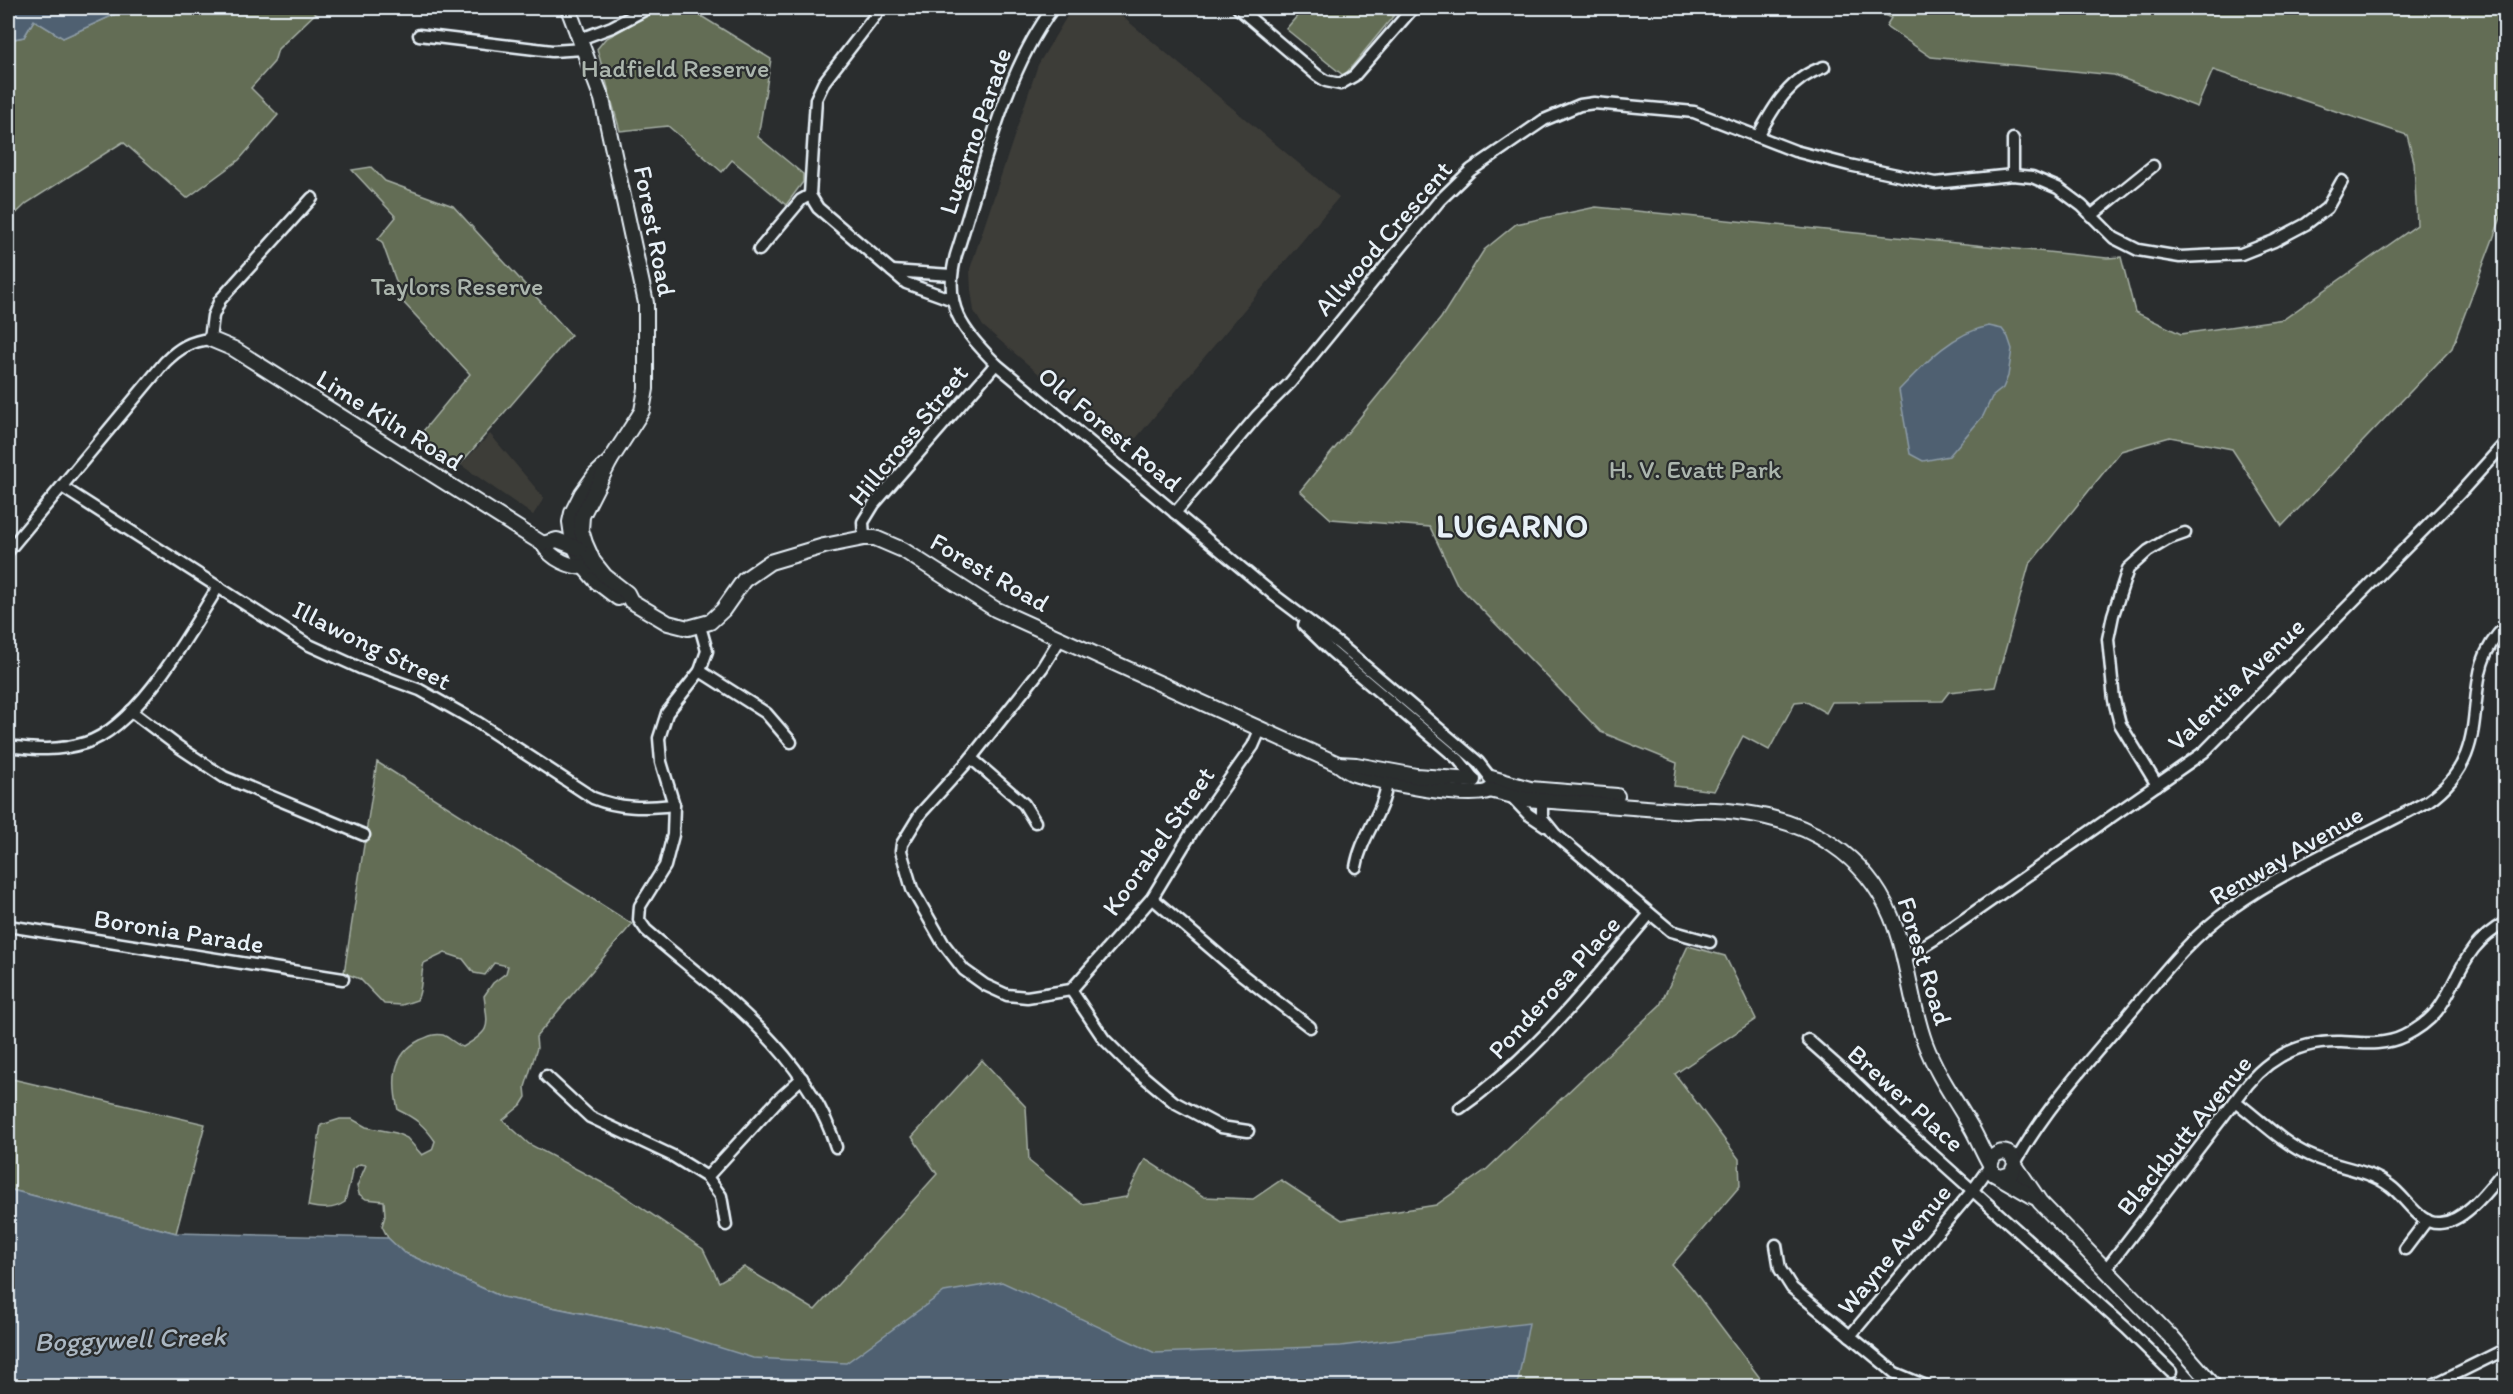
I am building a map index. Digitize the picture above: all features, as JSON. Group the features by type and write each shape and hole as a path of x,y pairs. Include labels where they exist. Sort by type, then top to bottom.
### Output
{"street":[{"name":"Forest Road","path":"568,8 607,119 646,303 644,405 637,423 610,461 595,475 572,513 571,531 575,547 590,562"},
{"path":"419,35 552,51 582,44 648,8"},
{"path":"881,8 824,82 816,99 810,195 821,211 906,284 953,300"},
{"name":"Lugarno Parade","path":"951,275 976,189 1014,77 1030,44 1053,8"},
{"path":"1238,8 1318,76 1339,89 1354,76 1413,8"},
{"path":"1758,136 1773,107 1788,88 1808,72 1824,67"},
{"name":"Allwood Crescent","path":"1175,513 1257,416 1290,383 1439,201 1471,170 1544,120 1580,105 1594,103 1694,112 1806,154 1935,183 2013,175 2032,177 2058,188 2082,206 2114,238 2138,250 2180,257 2241,254 2306,224 2327,208 2342,181"},
{"path":"2013,139 2013,175"},
{"path":"2091,216 2153,166"},
{"path":"759,250 801,200 810,195"},
{"path":"8,550 172,355 189,343 210,339 213,316 220,300 312,198"},
{"path":"892,271 951,275"},
{"name":"Old Forest Road","path":"951,275 953,300 965,331 996,364 1274,595 1340,644 1478,762 1487,784"},
{"name":"Lime Kiln Road","path":"210,339 234,349 543,544 547,552 557,558 574,566 590,562"},
{"name":"Hillcross Street","path":"864,538 863,522 870,508 996,364"},
{"name":"Valentia Avenue","path":"1904,958 1943,934 2194,760 2214,743 2460,493 2505,442"},
{"name":"Forest Road","path":"610,461 582,516 581,530 590,562 605,588 622,600 631,601 674,626 688,628 700,626 715,618 744,580 763,566 792,554 864,538 875,538 895,545 986,604 1338,764 1356,775 1440,790 1487,784 1523,788 1542,795"},
{"name":"Illawong Street","path":"62,487 307,644 360,668 420,690 477,722 593,798 612,805 636,808 674,805"},
{"path":"2157,785 2121,724 2114,700 2108,639 2112,615 2128,569 2148,551 2186,533"},
{"name":"Lime Kiln Road","path":"543,544 557,540 575,547"},
{"path":"8,746 45,751 86,743 106,734 131,711 177,654 219,587"},
{"name":"Old Forest Road","path":"1274,595 1332,652 1454,755 1474,779"},
{"path":"700,626 707,651 700,671 667,713 659,738 661,762 674,805 671,847 660,874 640,906 639,920 641,925 765,1033 802,1078 824,1114 836,1147"},
{"name":"Renway Avenue","path":"2010,1158 2026,1142 2065,1089 2149,990 2186,948 2213,922 2248,896 2421,805 2447,785 2462,765 2471,742 2478,678 2485,654 2505,626"},
{"path":"1060,639 1042,668 971,758 921,813 900,851 907,876 944,943 964,970 1007,995 1027,997 1071,990 1104,1039 1131,1066 1174,1102 1221,1127 1248,1131"},
{"path":"700,671 766,714 791,742"},
{"path":"131,711 224,777 364,835"},
{"name":"Koorabel Street","path":"1071,990 1152,898 1192,832 1253,746 1260,729"},
{"path":"1448,778 1454,767 1454,755"},
{"path":"971,758 1024,804 1035,822"},
{"name":"Forest Road","path":"1338,764 1416,776 1474,779"},
{"path":"1474,779 1473,788 1487,784"},
{"path":"1356,867 1361,845 1383,802 1387,782"},
{"name":"Forest Road","path":"1487,784 1511,796 1542,795 1687,801 1704,808 1785,820 1812,831 1838,848 1865,874 1891,916 1927,1048 1945,1086 1971,1126 1995,1170 2040,1202 2172,1338 2214,1386"},
{"path":"1542,795 1542,818 1549,828"},
{"name":"Ponderosa Place","path":"1511,796 1528,814 1549,828 1671,932 1710,942"},
{"path":"1152,898 1241,974 1310,1027"},
{"name":"Ponderosa Place","path":"1460,1108 1496,1083 1538,1044 1650,914"},
{"name":"Blackbutt Avenue","path":"2106,1269 2258,1073 2278,1057 2307,1045 2326,1042 2367,1044 2386,1042 2405,1036 2441,1007 2474,949 2488,934 2505,922"},
{"name":"Boronia Parade","path":"8,926 343,979"},
{"name":"Brewer Place","path":"1808,1040 1973,1190"},
{"path":"546,1076 590,1117 673,1156 707,1177 722,1196 726,1225"},
{"path":"707,1177 779,1098 802,1078"},
{"path":"2235,1101 2308,1155 2360,1171 2388,1184 2427,1220 2442,1223 2458,1216 2477,1202 2505,1168"},
{"name":"Forest Road","path":"1971,1126 2010,1158 2040,1202"},
{"path":"1994,1156 2010,1158 2011,1174 1995,1170 1994,1156"},
{"name":"Wayne Avenue","path":"1850,1336 1973,1190 1995,1170"},
{"path":"1973,1190 2126,1328 2171,1372"},
{"path":"2405,1249 2427,1220"},
{"name":"Wayne Avenue","path":"1776,1245 1780,1269 1792,1288 1894,1373 1926,1386"},
{"path":"2431,1386 2505,1349"}],"shaded area":[{"path":"1072,8 1112,8 1339,197 1127,449 983,326 974,311 971,290 970,269 1038,65"},
{"path":"490,434 544,498 533,515 461,465"}],"green space":[{"path":"129,8 321,8 278,49 274,62 251,88 278,115 239,160 187,198 123,142 27,203 8,221 8,40 24,37 34,20 63,38"},
{"name":"Hadfield Reserve","path":"661,8 688,8 771,59 758,137 803,174 803,182 786,205 732,160 722,172 668,126 620,131 597,49 605,39"},
{"path":"1304,8 1400,8 1344,76 1286,29"},
{"name":"H. V. Evatt Park","path":"1868,8 2505,8 2505,207 2452,348 2282,526 2232,449 2170,437 2121,451 2029,565 1995,687 1949,692 1942,701 1832,702 1826,713 1805,701 1795,702 1769,750 1743,736 1714,791 1674,786 1677,763 1601,732 1457,584 1430,527 1331,519 1300,491 1441,318 1484,250 1516,224 1596,207 2107,258 2121,257 2135,312 2181,334 2284,319 2417,225 2414,162 2407,135 2213,70 2197,107 2114,75 1931,57 1886,26 1891,18"},
{"name":"Taylors Reserve","path":"371,167 385,181 453,206 571,335 456,469 414,442 470,374 404,303 382,242 378,239 396,217 352,170"},
{"path":"377,762 632,924 536,1037 537,1048 525,1087 526,1097 521,1105 503,1120 529,1144 614,1189 703,1249 719,1282 744,1267 815,1310 937,1174 912,1137 982,1060 1026,1107 1029,1161 1082,1204 1126,1197 1145,1159 1204,1197 1253,1199 1281,1180 1342,1220 1436,1205 1487,1169 1660,1005 1688,946 1725,956 1756,1019 1675,1074 1739,1159 1740,1186 1672,1265 1766,1386 776,1386 664,1330 502,1297 403,1252 388,1238 382,1226 385,1216 384,1201 366,1199 359,1194 357,1186 366,1165 360,1164 352,1170 345,1202 327,1208 308,1206 321,1125 340,1119 352,1119 366,1127 396,1133 407,1138 422,1155 432,1150 435,1141 423,1126 398,1110 395,1080 399,1061 410,1046 431,1036 443,1035 463,1047 479,1036 487,1022 484,996 493,983 506,973 508,966 494,963 485,975 474,973 463,959 445,953 424,963 417,1000 402,1005 384,1004 360,979 344,973"},
{"path":"8,1078 205,1124 176,1233 8,1189"}],"water":[{"path":"8,8 129,8 63,38 34,20 24,37 8,40"},
{"path":"1989,326 2002,329 2012,349 2008,376 2003,388 1992,397 1983,416 1949,456 1923,461 1910,454 1899,390 1951,342"},
{"name":"Boggywell Creek","path":"8,1189 176,1233 388,1238 403,1252 502,1297 664,1330 753,1358 846,1363 944,1292 1002,1282 1155,1353 1340,1346 1529,1323 1517,1386 8,1386"}],"district":[{"name":"LUGARNO","path":"1513,526"}]}
